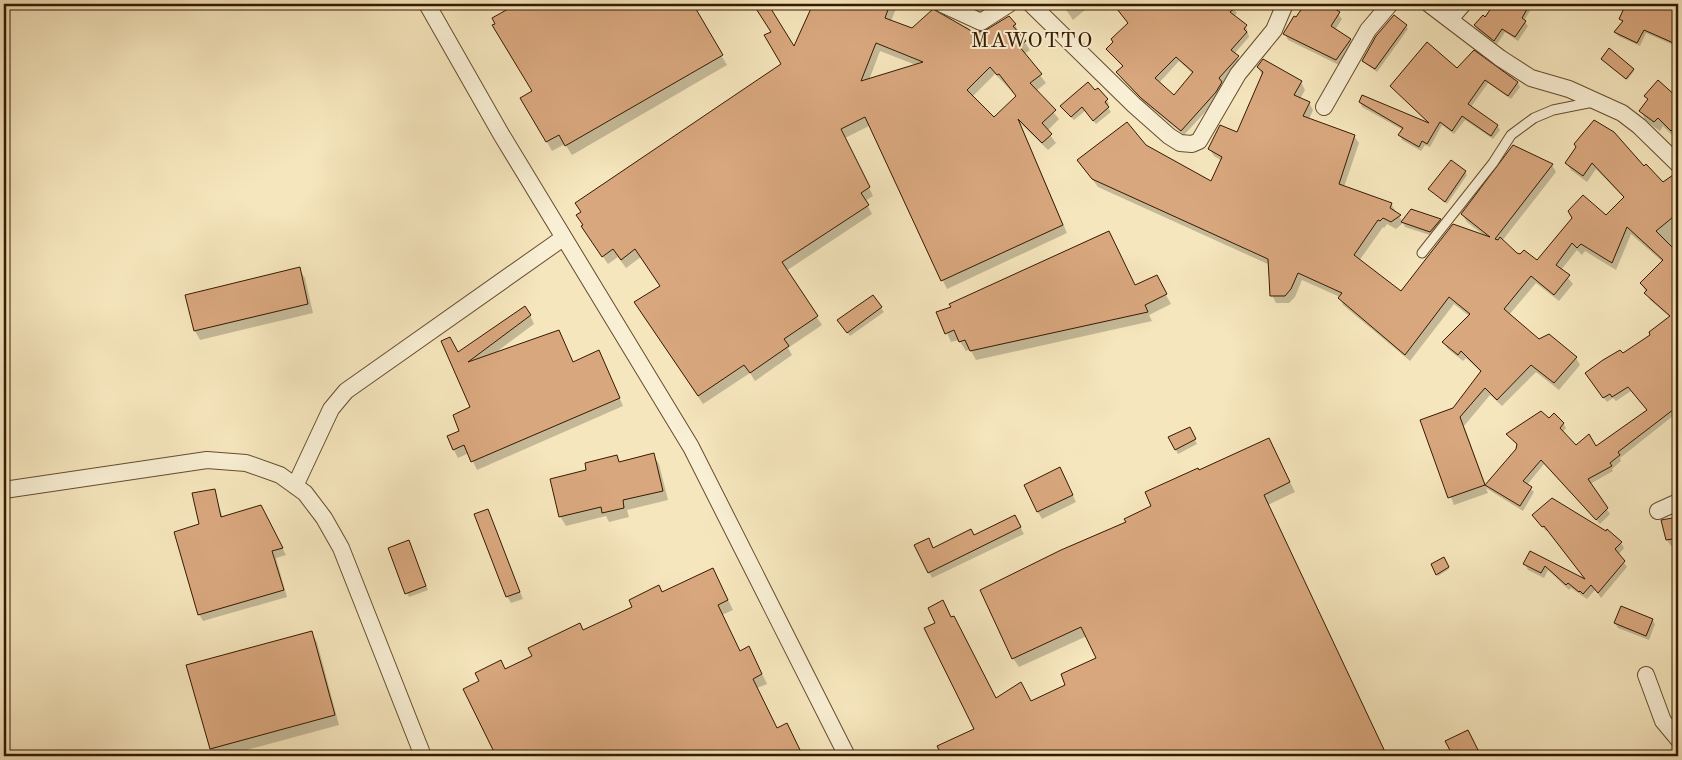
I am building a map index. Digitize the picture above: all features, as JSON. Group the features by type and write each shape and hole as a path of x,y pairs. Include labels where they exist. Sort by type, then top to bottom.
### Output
{"street":[{"path":"427,4 562,238 691,447 847,756"},
{"path":"942,4 981,22 1009,4"},
{"path":"1032,4 1134,105 1180,143 1192,144 1199,141 1238,74 1274,30 1285,4"},
{"path":"1324,107 1368,30 1390,4"},
{"path":"1429,4 1500,58 1531,78 1569,88 1622,113 1639,126 1678,164"},
{"path":"1450,19 1463,4"},
{"path":"295,486 331,409 346,390 562,238"},
{"path":"4,490 207,460 246,463 280,475 305,493 341,548 423,756"},
{"path":"1658,511 1678,502"},
{"path":"1646,676 1662,721 1678,739"}],"lane":[{"path":"1422,253 1492,163 1511,135 1534,118 1553,110 1598,101"}],"building":[{"path":"517,4 693,4 723,55 565,146 559,135 546,142 520,98 532,91 492,25 495,24 492,18"},
{"path":"753,4 768,4 794,46 813,4 890,4 885,18 912,28 933,9 975,33 986,30 1009,16 1016,24 1013,26 1026,41 1019,46 1042,74 1030,83 1056,110 1042,123 1052,134 1042,143 1018,119 1063,225 941,281 865,117 841,129 870,187 861,193 869,205 782,262 818,316 784,339 789,346 750,373 744,365 698,396 634,302 660,286 635,249 621,260 613,249 602,257 581,226 583,225 576,215 581,212 575,203 781,64 764,35 771,32","holes":["876,43 923,62 861,81","990,67 997,75 999,74 1016,96 994,117 967,90"]},
{"path":"1113,4 1240,4 1230,12 1247,25 1244,29 1247,32 1231,50 1239,56 1219,78 1222,82 1216,92 1181,131 1141,98 1116,72 1123,66 1106,49 1113,42 1111,39 1128,23","holes":["1176,57 1193,72 1174,95 1155,78"]},
{"path":"1305,4 1327,4 1340,12 1331,26 1351,39 1336,60 1283,34 1294,16 1296,17"},
{"path":"1494,4 1530,4 1522,18 1526,21 1515,37 1502,29 1494,41 1474,25 1483,15 1485,17"},
{"path":"1626,4 1678,4 1678,45 1644,30 1637,43 1614,32 1623,21 1619,19"},
{"path":"1394,15 1407,25 1375,69 1362,61 1376,36"},
{"path":"1427,42 1457,68 1474,50 1518,82 1508,96 1485,80 1468,104 1498,125 1491,136 1462,116 1452,131 1440,122 1427,144 1422,141 1419,147 1398,135 1403,128 1359,102 1362,95 1429,123 1390,86"},
{"path":"1609,48 1634,69 1626,79 1601,59"},
{"path":"1263,59 1302,81 1294,95 1310,102 1303,116 1355,135 1339,184 1392,203 1390,208 1401,215 1391,222 1383,218 1380,221 1378,220 1354,255 1401,291 1453,224 1490,237 1461,214 1513,145 1553,164 1495,239 1498,240 1500,237 1517,253 1520,254 1524,250 1537,260 1572,218 1568,211 1583,195 1606,215 1624,197 1592,163 1583,176 1565,163 1576,147 1574,144 1594,120 1614,132 1644,166 1646,164 1663,182 1673,175 1678,183 1678,213 1656,231 1678,253 1678,406 1618,452 1620,455 1610,463 1612,466 1588,479 1608,508 1596,520 1541,460 1523,481 1532,487 1520,506 1485,485 1448,498 1420,420 1453,408 1481,371 1461,351 1458,355 1442,342 1470,314 1449,297 1405,355 1338,298 1342,293 1298,273 1291,289 1285,296 1270,296 1268,259 1092,179 1077,160 1127,122 1146,145 1211,181 1222,157 1208,149 1220,125 1237,132 1263,72 1257,67","holes":["1627,227 1663,260 1640,283 1647,290 1644,293 1670,316 1649,332 1650,335 1623,353 1620,350 1585,373 1603,398 1610,394 1612,397 1628,387 1647,410 1596,446 1589,434 1576,445 1560,428 1564,423 1554,413 1549,418 1541,411 1506,434 1517,444 1516,449 1485,485 1460,417 1485,388 1497,400 1531,365 1554,383 1577,357 1549,334 1539,339 1504,309 1531,276 1554,295 1570,275 1556,265 1572,243 1577,248 1581,244 1612,263"]},
{"path":"1658,80 1678,98 1678,124 1671,131 1658,118 1654,122 1639,111 1648,99 1644,96"},
{"path":"1088,82 1095,90 1098,88 1108,99 1105,102 1109,107 1093,121 1082,107 1071,117 1060,106"},
{"path":"1451,160 1466,171 1445,202 1428,189"},
{"path":"1411,209 1441,219 1430,232 1401,222"},
{"path":"1109,231 1135,285 1157,275 1167,294 1145,305 1148,312 970,351 965,340 959,342 954,330 945,334 936,312 951,307 949,304"},
{"path":"300,267 308,304 194,331 185,295"},
{"path":"873,295 882,307 847,333 837,320"},
{"path":"525,306 531,315 468,362 559,330 573,362 599,350 620,398 471,462 464,445 453,450 447,436 459,431 453,415 470,407 441,341 450,337 458,352"},
{"path":"1190,427 1196,439 1175,450 1168,437"},
{"path":"1269,438 1290,482 1264,495 1387,756 942,756 937,746 974,729 924,628 935,623 928,608 943,600 951,617 954,616 996,698 1021,682 1031,701 1065,685 1061,674 1096,658 1081,627 1012,659 980,590 1061,550 1126,522 1124,519 1151,506 1145,492"},
{"path":"654,453 663,491 623,500 624,508 602,513 601,507 559,517 550,479 586,470 585,463 617,455 619,462"},
{"path":"1060,467 1073,495 1037,512 1024,485"},
{"path":"215,489 221,517 261,505 283,548 272,551 284,590 198,615 174,532 199,524 192,493"},
{"path":"1552,498 1606,531 1607,529 1622,542 1615,549 1625,561 1598,593 1591,585 1583,594 1568,583 1566,585 1545,566 1541,573 1523,564 1530,551 1585,579 1544,526 1542,527 1532,515"},
{"path":"488,509 520,592 506,597 474,514"},
{"path":"1015,515 1021,527 928,573 914,545 929,538 933,548 971,529 974,535"},
{"path":"1678,517 1678,538 1666,540 1661,520"},
{"path":"409,540 426,586 405,594 388,548"},
{"path":"1444,557 1449,567 1436,575 1431,564"},
{"path":"713,568 728,600 718,605 740,651 749,646 762,674 753,679 777,728 787,723 800,750 788,756 496,756 463,689 479,681 475,673 501,660 505,669 532,656 528,648 580,623 583,630 632,607 629,600 659,585 662,592"},
{"path":"1621,606 1653,619 1646,636 1614,623"},
{"path":"312,631 335,715 210,749 186,665"},
{"path":"1468,730 1481,756 1453,756 1445,741"}],"district":[{"name":"MAWOTTO","path":"1032,41"}]}
